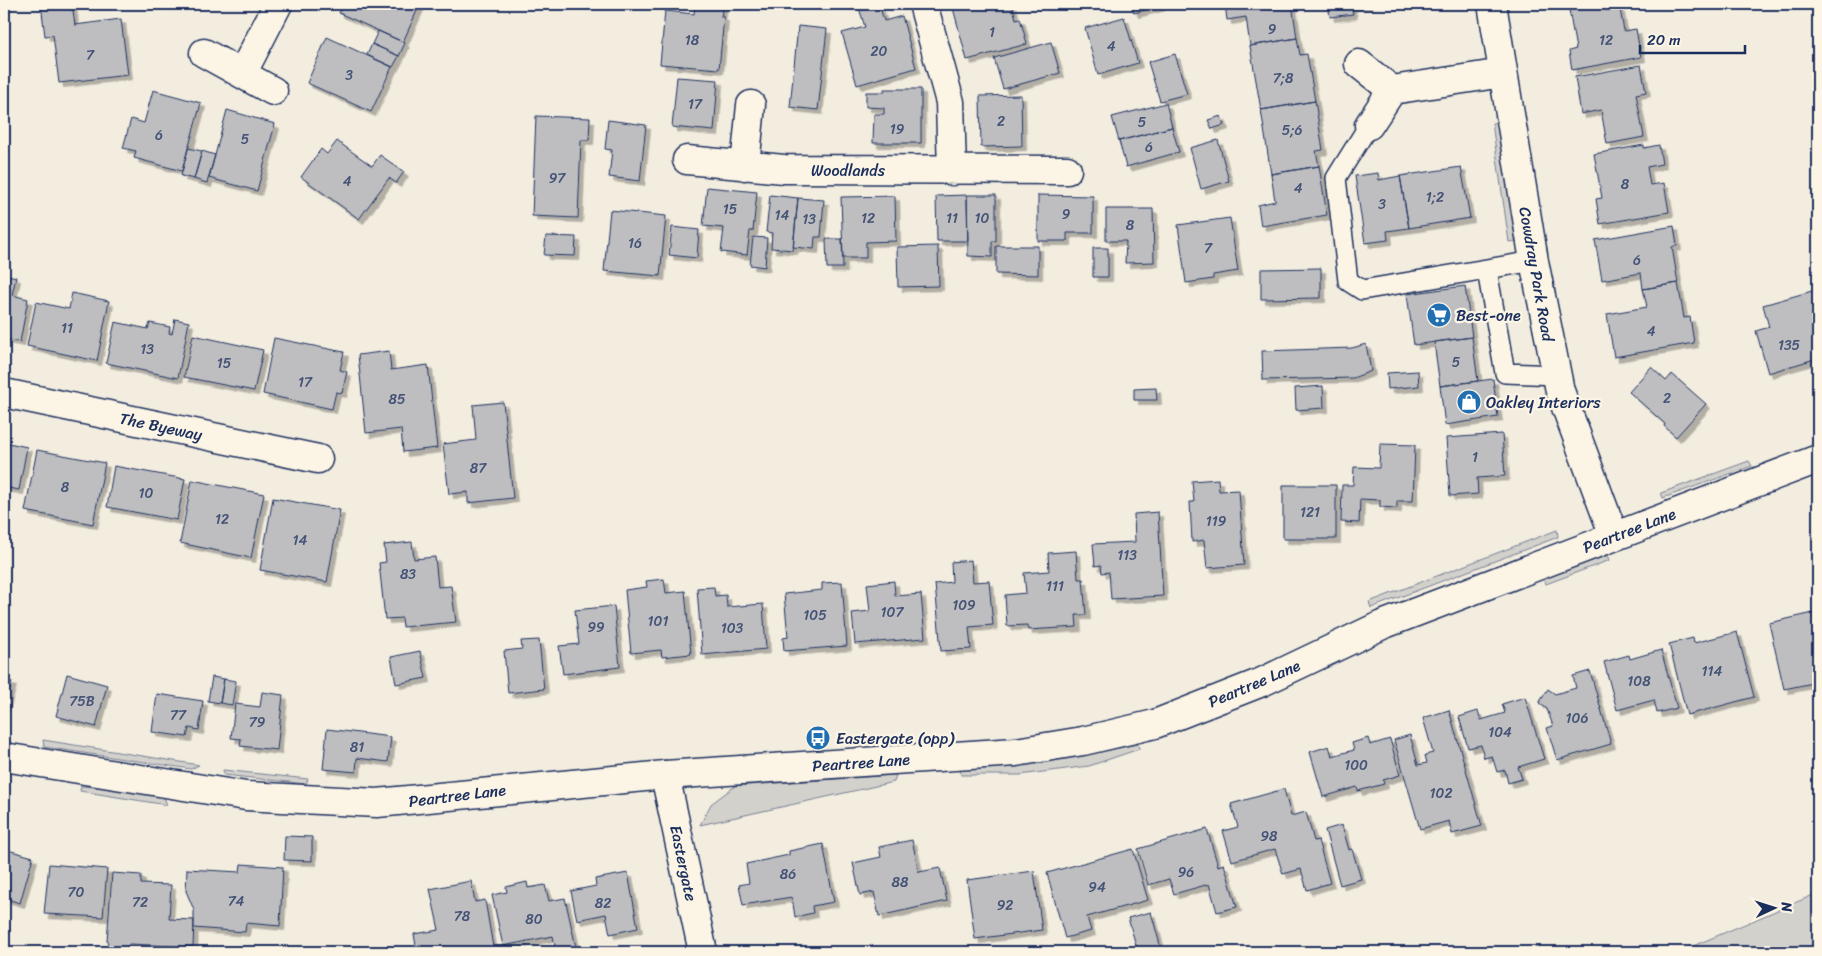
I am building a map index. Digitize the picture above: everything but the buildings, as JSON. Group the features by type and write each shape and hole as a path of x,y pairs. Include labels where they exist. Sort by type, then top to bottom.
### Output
{"street":[{"path":"242,74 278,4"},
{"path":"923,4 950,102 952,170"},
{"name":"Cowdray Park Road","path":"1492,4 1534,261 1560,391 1614,536"},
{"path":"204,53 273,91"},
{"path":"1359,64 1392,90 1504,73"},
{"path":"1369,125 1392,90"},
{"path":"745,166 751,105"},
{"name":"Woodlands","path":"687,160 784,169 1067,170"},
{"name":"The Byeway","path":"4,393 318,459"},
{"name":"Peartree Lane","path":"4,757 246,796 377,803 665,775 1016,752 1083,741 1155,724 1262,682 1382,625 1818,459"},
{"name":"Eastergate","path":"665,775 703,952"}],"lane":[{"path":"1369,125 1336,178 1348,281 1362,290 1534,261"},
{"path":"1487,270 1505,373 1557,375"}],"shaded area":[{"path":"1498,122 1516,241 1509,242 1492,123"},
{"path":"1749,461 1752,466 1663,498 1661,493"},
{"path":"1557,530 1558,537 1371,608 1369,602"},
{"path":"1608,555 1610,560 1546,584 1544,579"},
{"path":"43,740 199,765 191,769 44,747"},
{"path":"1138,744 1139,749 1089,766 1020,775 961,775 960,770 1086,755"},
{"path":"223,770 308,779 306,784 224,775"},
{"path":"896,775 894,782 700,825 711,804 735,786"},
{"path":"81,786 162,792 167,805 80,791"},
{"path":"1818,893 1818,952 1679,952"}],"place":[{"name":"Best-one","path":"1439,315"},
{"name":"Oakley Interiors","path":"1469,402"},
{"name":"Eastergate (opp)","path":"818,738"}]}
